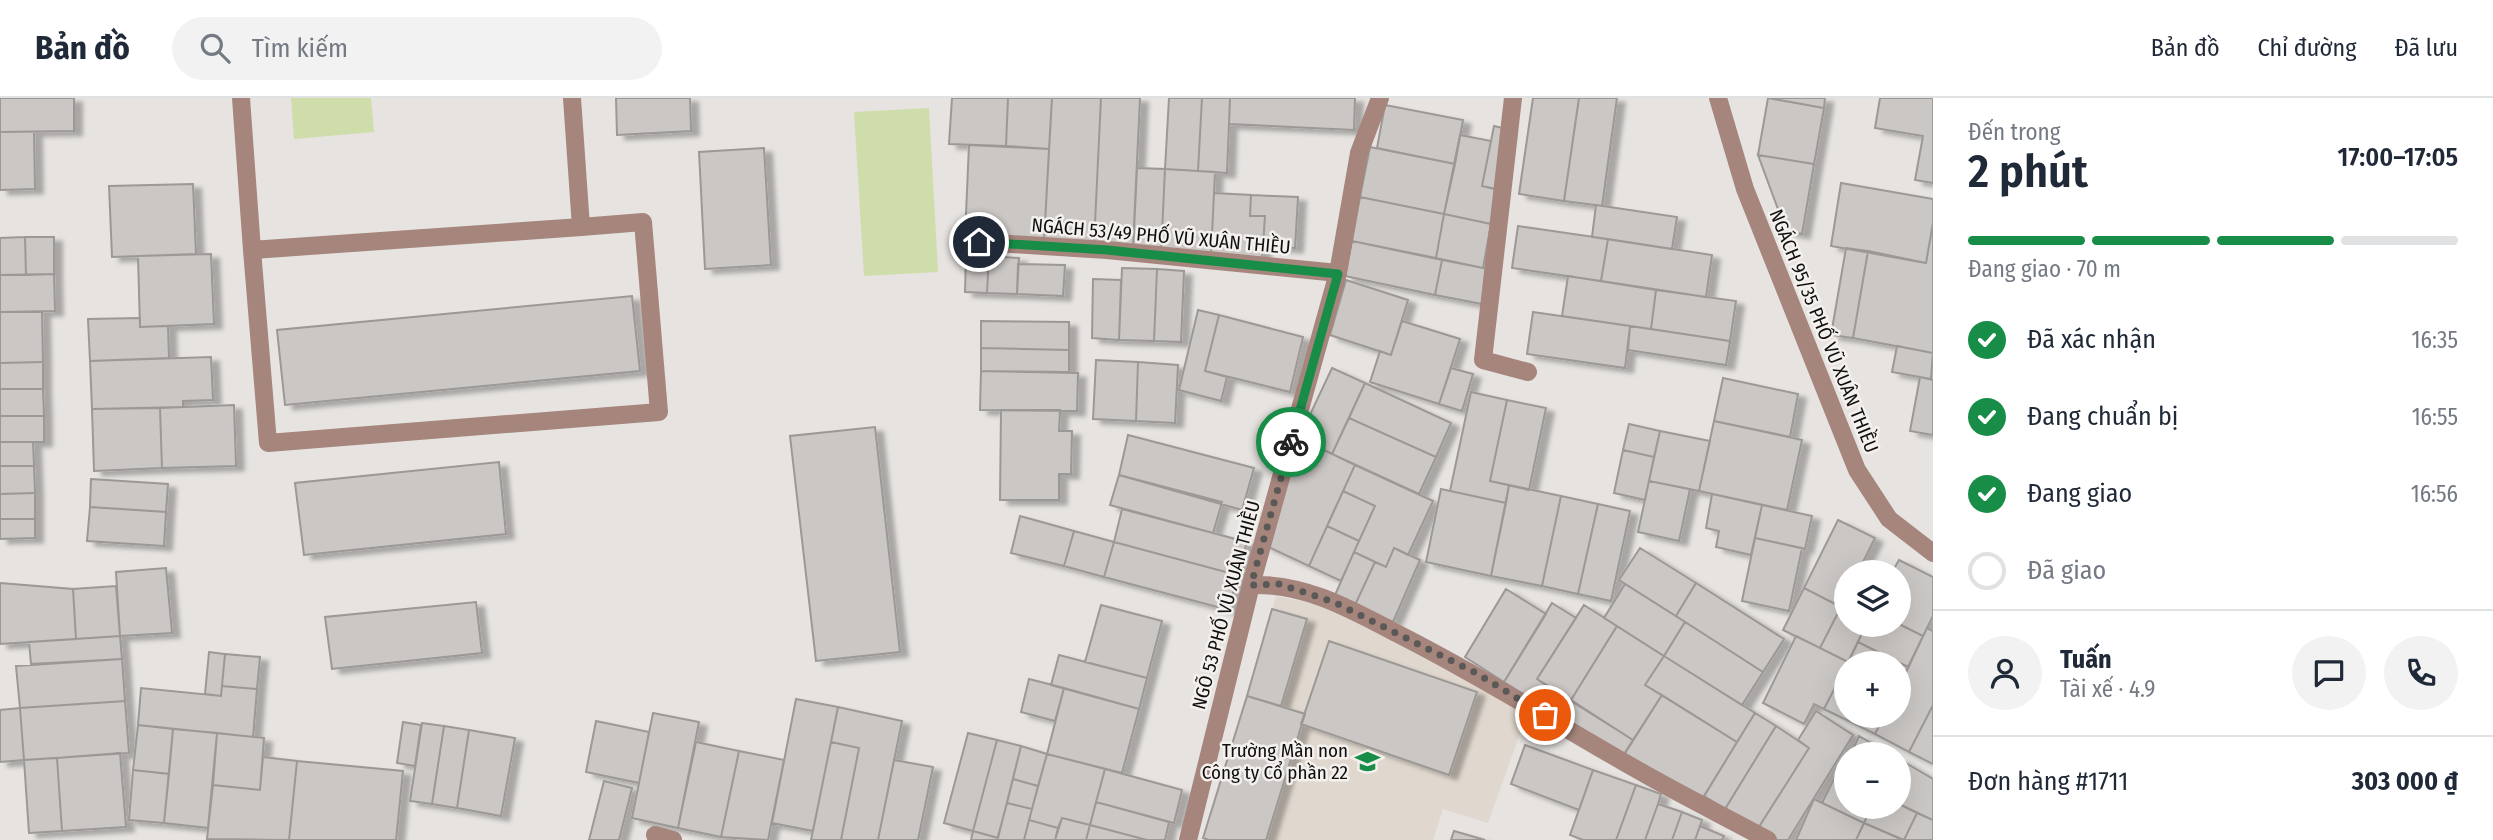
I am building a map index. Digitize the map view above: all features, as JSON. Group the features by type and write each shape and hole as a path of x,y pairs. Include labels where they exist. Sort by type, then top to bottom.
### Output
{"street":[{"path":"241,98 252,250 268,443 659,411 643,222 252,250"},
{"path":"572,98 581,227"},
{"name":"NGÕ 53 PHỐ VŨ XUÂN THIỀU","path":"1188,840 1251,585 1338,274 1359,153 1380,98"},
{"path":"1513,98 1483,360 1528,372"},
{"name":"NGÁCH 95/35 PHỐ VŨ XUÂN THIỀU","path":"1718,98 1745,189 1857,470 1889,519 1933,553"},
{"name":"NGÁCH 53/49 PHỐ VŨ XUÂN THIỀU","path":"979,242 1107,250 1338,274"},
{"path":"1251,585 1279,584 1308,591 1359,614 1476,673 1637,770 1768,840"},
{"path":"655,835 673,840"}],"shaded area":[{"name":"Trường Mần non Công ty Cổ phần 22","path":"1276,596 1316,604 1384,634 1527,714 1488,823 1443,809 1433,840 1203,840"}],"green space":[{"path":"291,98 371,98 374,132 294,139"},
{"path":"929,108 938,272 864,276 854,112"}],"building":[{"path":"0,98 74,98 74,131 0,132"},
{"path":"616,98 690,98 691,131 617,135"},
{"path":"952,98 1008,98 1006,146 949,144"},
{"path":"1008,98 1052,98 1049,149 1006,146"},
{"path":"1052,98 1101,98 1094,244 1044,241"},
{"path":"1101,98 1140,98 1133,246 1094,244"},
{"path":"1169,98 1202,98 1198,171 1165,169"},
{"path":"1202,98 1230,98 1227,173 1198,171"},
{"path":"1230,98 1355,98 1354,130 1229,124"},
{"path":"1533,98 1579,98 1564,201 1519,194"},
{"path":"1579,98 1617,98 1602,206 1564,201"},
{"path":"1768,98 1824,108 1814,164 1758,155"},
{"path":"1768,98 1825,98 1824,108"},
{"path":"1880,98 1933,98 1933,183 1915,180 1923,136 1875,128"},
{"path":"1385,105 1463,120 1455,164 1377,148"},
{"path":"1494,126 1507,129 1496,189 1482,186"},
{"path":"0,132 34,132 35,189 0,190"},
{"path":"1460,135 1491,141 1482,186 1499,190 1491,224 1444,214"},
{"path":"969,145 1049,149 1044,241 965,237"},
{"path":"1370,147 1455,164 1444,214 1360,197"},
{"path":"764,148 771,265 705,269 699,152"},
{"path":"1758,155 1814,164 1802,234 1786,231"},
{"path":"1137,168 1165,169 1161,254 1133,252"},
{"path":"1165,169 1215,172 1211,256 1161,254"},
{"path":"1841,183 1933,199 1933,223 1926,263 1831,246"},
{"path":"193,184 196,254 112,257 109,186"},
{"path":"1214,193 1251,195 1250,216 1265,216 1262,259 1211,256"},
{"path":"1251,195 1298,197 1295,248 1263,246 1265,216 1250,216"},
{"path":"1360,197 1444,214 1436,258 1352,241"},
{"path":"1596,205 1677,217 1672,249 1592,237"},
{"path":"1444,214 1491,224 1483,268 1436,258"},
{"path":"1933,223 1933,353 1853,338 1868,251 1926,263"},
{"path":"1518,226 1608,239 1601,281 1512,268"},
{"path":"25,237 26,275 0,275 0,238"},
{"path":"25,237 54,237 54,274 26,275"},
{"path":"1608,239 1712,255 1706,297 1601,281"},
{"path":"1352,241 1442,260 1435,295 1345,276"},
{"path":"1846,248 1868,251 1853,338 1831,335"},
{"path":"211,254 214,324 140,327 138,256"},
{"path":"966,255 989,256 987,293 965,292"},
{"path":"989,256 1019,258 1017,294 987,293"},
{"path":"1442,260 1489,269 1482,304 1435,295"},
{"path":"1018,264 1065,265 1063,296 1017,294"},
{"path":"1122,268 1157,269 1154,341 1119,340"},
{"path":"1157,269 1184,271 1181,342 1154,341"},
{"path":"54,274 55,311 0,312 0,275"},
{"path":"1568,276 1656,290 1651,329 1562,316"},
{"path":"1093,279 1121,280 1119,340 1092,338"},
{"path":"1346,280 1408,300 1391,355 1330,335"},
{"path":"1656,290 1736,301 1730,341 1651,329"},
{"path":"632,296 640,371 285,405 277,330"},
{"path":"1198,310 1219,315 1205,371 1227,377 1221,401 1179,390"},
{"path":"0,312 42,312 43,362 0,363"},
{"path":"1533,312 1630,326 1625,368 1527,354"},
{"path":"1219,315 1303,337 1290,392 1205,371"},
{"path":"140,318 140,327 168,326 169,358 90,361 88,319"},
{"path":"981,321 1069,322 1069,350 981,348"},
{"path":"1402,321 1460,339 1439,404 1370,382 1380,351 1391,355"},
{"path":"1630,326 1730,341 1726,365 1628,350"},
{"path":"1897,346 1933,353 1931,379 1892,372"},
{"path":"981,348 1069,350 1069,372 981,371"},
{"path":"211,357 213,400 183,401 183,407 92,409 90,361"},
{"path":"1096,360 1138,362 1136,421 1093,419"},
{"path":"43,362 43,389 0,389 0,363"},
{"path":"1138,362 1178,365 1175,423 1136,421"},
{"path":"1332,368 1365,383 1332,454 1299,438"},
{"path":"1451,368 1473,374 1462,411 1439,404"},
{"path":"981,371 1078,373 1077,411 980,410"},
{"path":"1920,377 1933,380 1933,435 1910,431"},
{"path":"1723,378 1798,394 1790,437 1714,421"},
{"path":"1365,383 1451,423 1436,457 1349,418"},
{"path":"0,389 43,389 44,416 0,416"},
{"path":"1471,392 1507,400 1490,481 1509,485 1506,503 1450,491"},
{"path":"1507,400 1546,408 1529,490 1490,481"},
{"path":"234,405 236,466 162,468 160,408"},
{"path":"160,408 162,468 94,471 92,409"},
{"path":"1001,410 1060,410 1059,431 1072,431 1071,474 1059,474 1059,500 1000,500"},
{"path":"0,416 44,416 44,442 0,442"},
{"path":"1349,418 1436,457 1419,494 1332,454"},
{"path":"1714,421 1802,440 1787,510 1699,491"},
{"path":"1629,424 1660,431 1654,457 1623,450"},
{"path":"875,427 900,652 816,661 790,436"},
{"path":"1660,431 1710,441 1699,491 1649,481"},
{"path":"1128,435 1254,468 1242,510 1119,475"},
{"path":"1299,438 1355,465 1309,566 1264,545"},
{"path":"0,442 33,442 34,466 0,466"},
{"path":"1623,450 1654,457 1645,500 1614,493"},
{"path":"499,462 506,534 304,555 295,483"},
{"path":"1355,465 1433,501 1408,555 1394,548 1386,567 1354,552 1375,506 1343,491"},
{"path":"0,466 34,466 35,493 0,494"},
{"path":"1119,475 1222,502 1213,533 1110,505"},
{"path":"91,479 168,484 166,512 90,507"},
{"path":"1649,481 1690,489 1679,541 1638,532"},
{"path":"1509,485 1561,496 1542,586 1491,576"},
{"path":"1441,489 1506,503 1491,576 1426,562"},
{"path":"1343,491 1375,506 1359,541 1327,526"},
{"path":"35,493 35,519 0,519 0,494"},
{"path":"1712,494 1762,505 1751,555 1716,547 1719,531 1706,528"},
{"path":"1561,496 1598,504 1578,594 1542,586"},
{"path":"1598,504 1630,511 1611,601 1578,594"},
{"path":"1762,505 1812,516 1805,549 1755,538"},
{"path":"90,507 166,512 164,546 87,541"},
{"path":"1122,509 1247,542 1237,575 1114,542"},
{"path":"1020,516 1074,531 1064,566 1011,553"},
{"path":"0,519 35,519 35,538 0,539"},
{"path":"1838,520 1875,538 1864,560 1834,560 1834,603 1804,588"},
{"path":"1327,526 1359,541 1341,581 1309,566"},
{"path":"1074,531 1114,542 1104,577 1064,566"},
{"path":"1755,538 1802,548 1789,611 1742,601"},
{"path":"1114,542 1237,575 1229,610 1104,577"},
{"path":"1394,548 1420,560 1393,622 1355,605 1375,562 1386,567"},
{"path":"1640,548 1696,583 1676,616 1619,580"},
{"path":"1354,552 1375,562 1355,605 1335,595"},
{"path":"1911,566 1933,577 1933,616 1923,636 1911,630"},
{"path":"166,568 172,633 120,636 116,572"},
{"path":"0,583 73,589 76,639 0,644"},
{"path":"1696,583 1784,639 1763,672 1676,616"},
{"path":"1625,584 1685,622 1664,656 1604,618"},
{"path":"116,586 120,636 76,639 73,589"},
{"path":"1804,588 1834,603 1834,621 1820,648 1783,630"},
{"path":"1506,589 1546,614 1504,682 1465,657"},
{"path":"476,602 482,653 332,669 325,617"},
{"path":"1552,603 1576,618 1537,679 1555,691 1545,708 1504,682"},
{"path":"1101,605 1162,621 1147,678 1085,662"},
{"path":"1584,605 1617,626 1571,700 1537,679"},
{"path":"1272,609 1307,619 1281,706 1247,696"},
{"path":"1834,621 1834,637 1860,637 1853,651 1834,651 1834,655 1820,648"},
{"path":"1685,622 1763,672 1742,705 1664,656"},
{"path":"1617,626 1664,656 1645,685 1662,695 1633,740 1571,700"},
{"path":"1927,628 1933,631 1933,705 1911,748 1911,742 1890,742 1875,734 1878,728 1911,728 1911,662"},
{"path":"1911,630 1923,636 1911,661 1911,651 1876,651 1858,642 1860,637 1911,637"},
{"path":"120,636 122,659 31,664 29,642"},
{"path":"1796,636 1834,655 1834,689 1824,709 1814,704 1804,724 1763,703"},
{"path":"1329,641 1477,692 1449,775 1301,724"},
{"path":"1858,642 1876,651 1854,651"},
{"path":"209,652 225,654 221,696 205,694"},
{"path":"225,654 260,657 257,689 222,686"},
{"path":"1059,655 1147,678 1139,709 1051,685"},
{"path":"1664,656 1755,713 1737,742 1645,685"},
{"path":"122,659 125,701 20,708 16,666"},
{"path":"1029,679 1064,688 1055,721 1021,712"},
{"path":"222,686 257,689 253,737 138,725 141,688 221,696"},
{"path":"1064,688 1139,709 1122,773 1047,754"},
{"path":"1834,690 1834,714 1824,709"},
{"path":"1555,691 1633,740 1622,757 1545,708"},
{"path":"1662,695 1737,742 1700,803 1624,755"},
{"path":"1247,696 1305,714 1266,840 1209,840 1203,838"},
{"path":"796,699 838,707 813,831 772,823"},
{"path":"125,701 129,753 24,760 20,708"},
{"path":"1933,705 1933,764 1911,753"},
{"path":"838,707 902,721 878,840 841,840 859,748 831,742"},
{"path":"20,708 24,760 0,762 0,710"},
{"path":"1816,711 1834,723 1834,728 1842,728 1853,735 1849,742 1834,742 1834,766 1788,840 1774,840 1757,830 1809,748 1798,740"},
{"path":"653,713 699,722 678,828 632,818"},
{"path":"1755,713 1776,726 1725,809 1704,796"},
{"path":"596,721 649,732 639,783 586,772"},
{"path":"403,722 421,725 415,766 397,763"},
{"path":"422,723 444,726 432,804 410,801"},
{"path":"138,725 173,729 169,774 133,770"},
{"path":"444,726 469,730 457,808 432,804"},
{"path":"1776,726 1809,748 1757,830 1725,809"},
{"path":"1863,728 1878,728 1875,734"},
{"path":"173,729 217,733 208,828 164,823"},
{"path":"469,730 515,738 501,816 457,808"},
{"path":"217,733 264,738 260,790 213,785"},
{"path":"968,733 997,740 973,831 944,823"},
{"path":"1859,736 1869,742 1856,742"},
{"path":"997,740 1021,746 998,838 973,831"},
{"path":"696,742 739,751 721,837 678,828"},
{"path":"831,742 859,748 841,840 811,840"},
{"path":"1525,745 1593,770 1579,810 1511,784"},
{"path":"1021,746 1047,754 1038,786 1013,779"},
{"path":"739,751 784,760 768,840 721,837"},
{"path":"120,753 126,827 62,831 57,758"},
{"path":"1047,754 1105,769 1090,825 1062,818 1058,828 1029,820"},
{"path":"263,757 297,761 289,840 207,839 213,785 260,790"},
{"path":"57,758 62,831 29,833 24,760"},
{"path":"894,760 933,767 918,840 878,840"},
{"path":"297,761 403,771 396,840 289,840"},
{"path":"1911,766 1933,779 1933,820 1911,810"},
{"path":"1105,769 1182,790 1174,823 1096,802"},
{"path":"133,770 169,774 164,823 129,820"},
{"path":"1593,770 1636,785 1616,840 1583,840 1570,835"},
{"path":"1013,779 1038,786 1032,809 1007,803"},
{"path":"1834,779 1834,809 1822,803"},
{"path":"604,781 632,788 619,840 589,840"},
{"path":"1636,785 1661,794 1645,840 1616,840"},
{"path":"1814,799 1834,809 1834,819 1856,819 1864,823 1856,840 1796,840"},
{"path":"1096,802 1169,822 1165,840 1147,840 1090,825"},
{"path":"1007,803 1032,809 1024,840 997,840"},
{"path":"1658,804 1682,812 1672,840 1645,840"},
{"path":"1911,810 1917,813 1904,840 1864,823 1866,819 1911,819"},
{"path":"1682,812 1702,820 1695,840 1672,840"},
{"path":"1917,813 1933,820 1933,840 1904,840"},
{"path":"1062,818 1090,825 1086,840 1055,840"},
{"path":"1029,820 1058,828 1055,840 1024,840"},
{"path":"1864,823 1903,840 1856,840"},
{"path":"1090,825 1147,840 1086,840"},
{"path":"1700,826 1724,836 1722,840 1695,840"},
{"path":"973,831 998,838 971,840"},
{"path":"1454,831 1485,840 1451,840"}],"way so far":[{"path":"1291,442 1251,585 1279,584 1308,591 1334,602 1476,673 1545,715"}],"place":[{"name":"Trường Mần non Công ty Cổ phần 22","path":"1368,761"}],"route":[{"path":"979,242 1107,250 1338,274 1291,442"}]}
